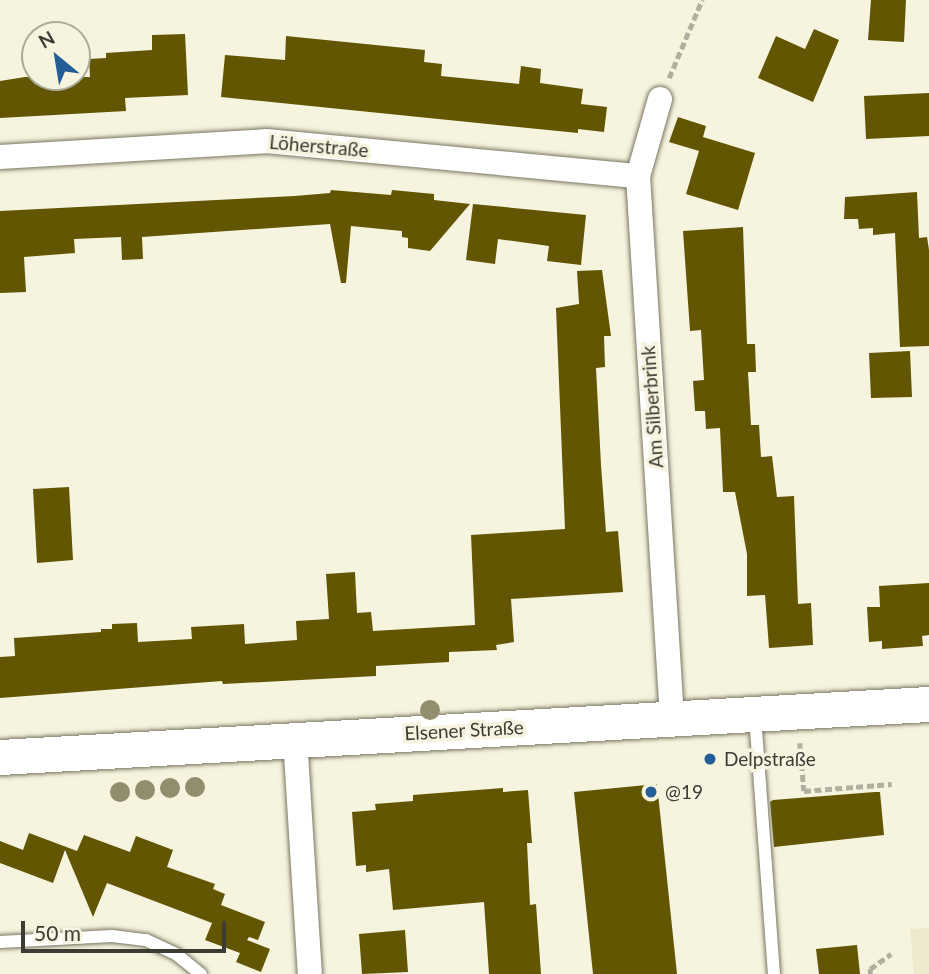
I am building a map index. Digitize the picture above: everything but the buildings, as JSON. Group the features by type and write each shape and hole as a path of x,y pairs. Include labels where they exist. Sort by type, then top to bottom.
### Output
{"street":[{"name":"Am Silberbrink","path":"660,99 638,176 672,718"},
{"name":"Löherstraße","path":"0,157 266,141 638,176"},
{"name":"Elsener Straße","path":"0,757 295,738 929,704"},
{"path":"295,738 310,974"}],"lane":[{"path":"755,713 774,974"},
{"path":"0,942 112,936 146,940 176,954 201,974"}],"path":[{"path":"660,99 702,0"},
{"path":"800,743 804,791 892,784"},
{"path":"870,974 870,969 891,954"}],"shaded area":[{"path":"929,928 929,974 914,974 910,929"}],"place":[{"name":"Delpstraße","path":"710,759"},
{"name":"@19","path":"651,792"}]}
